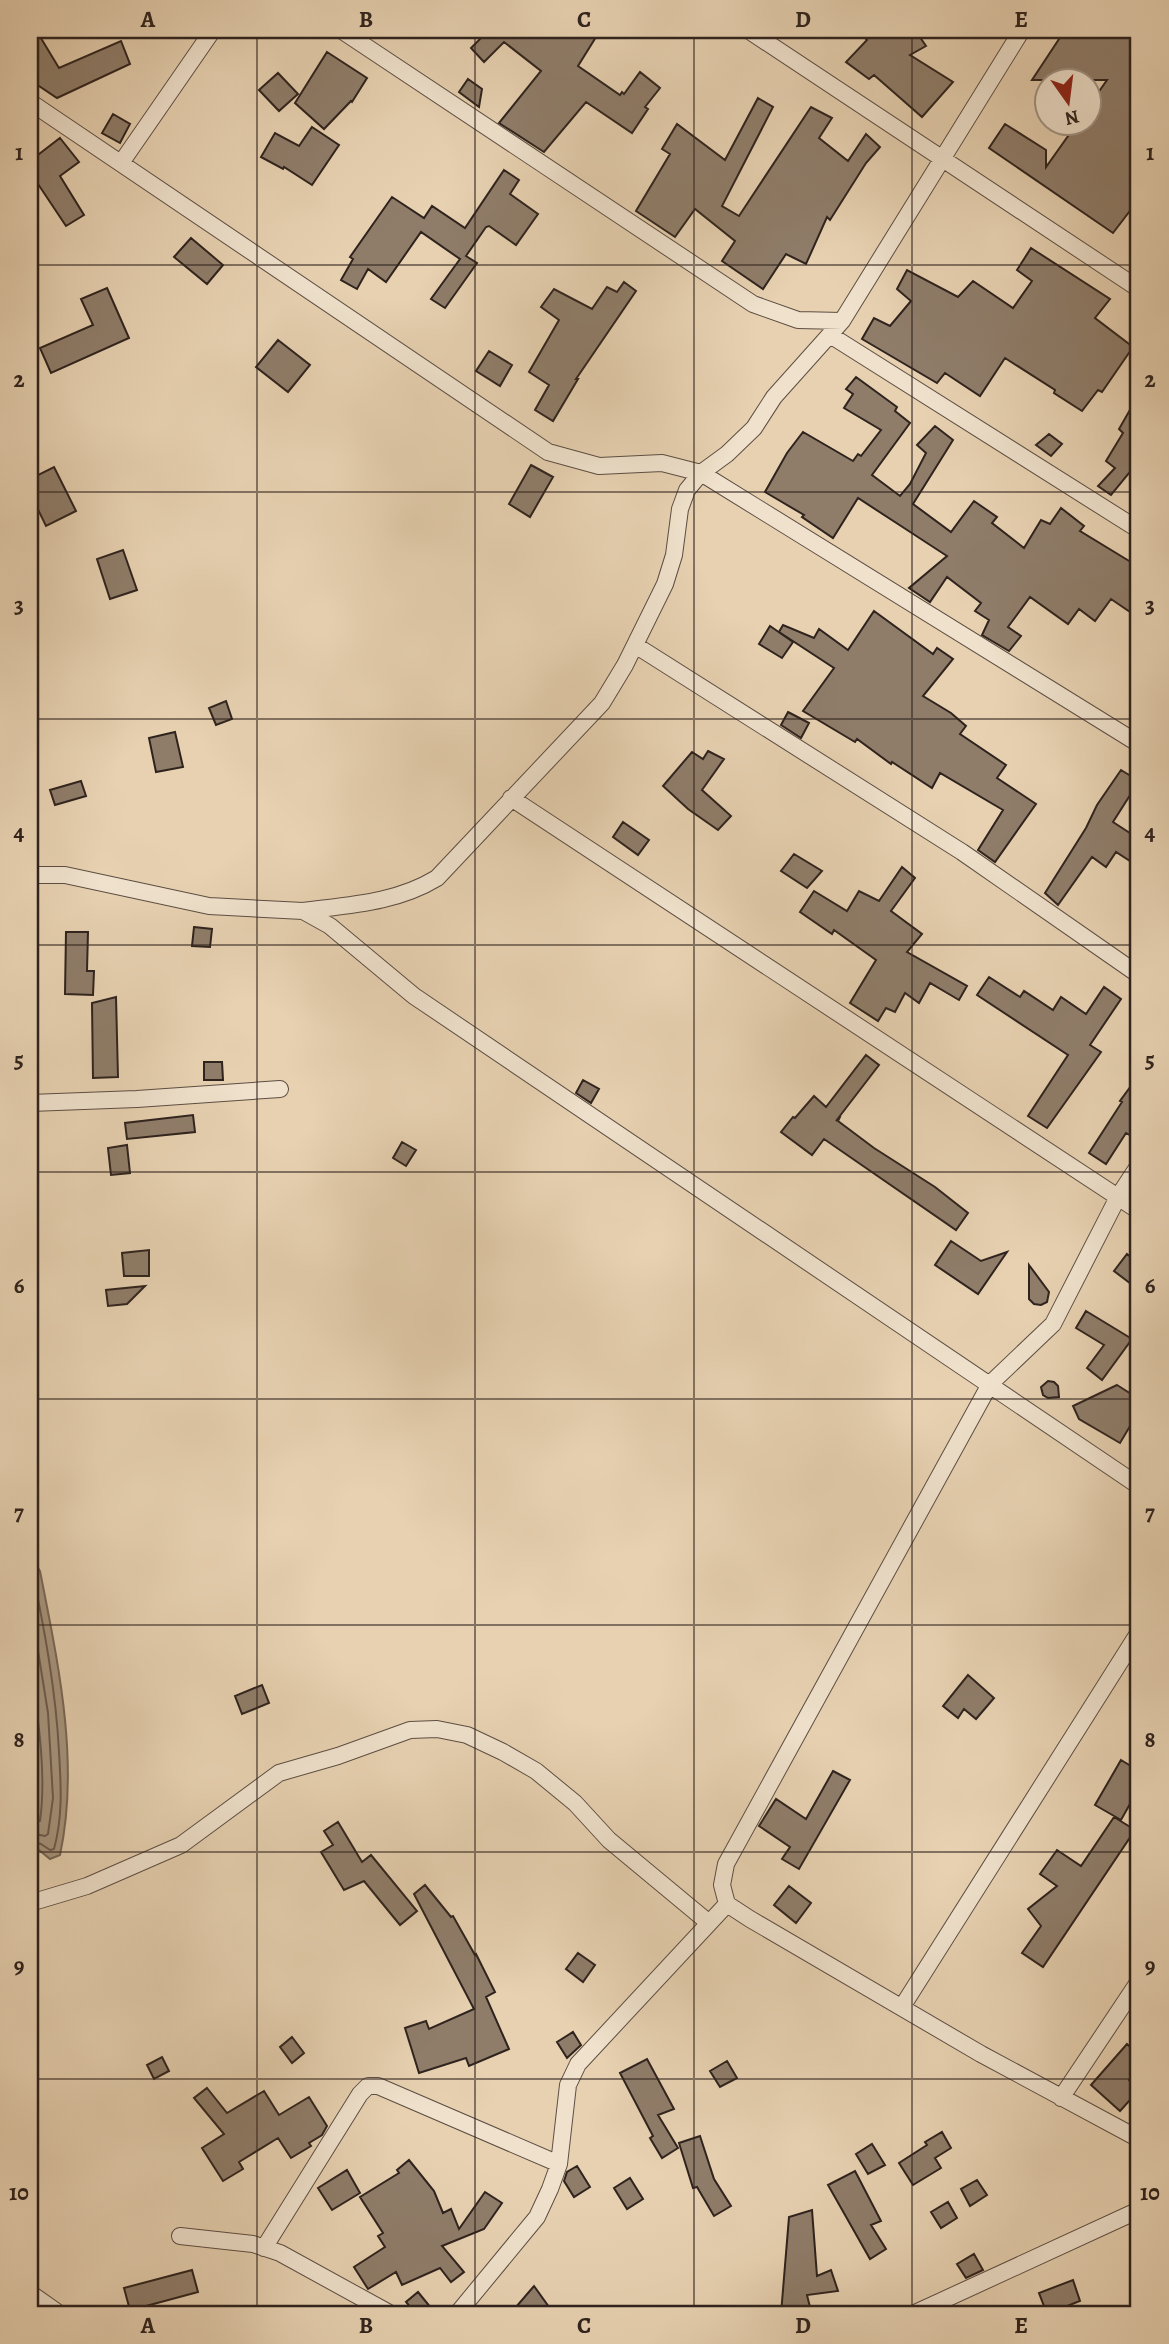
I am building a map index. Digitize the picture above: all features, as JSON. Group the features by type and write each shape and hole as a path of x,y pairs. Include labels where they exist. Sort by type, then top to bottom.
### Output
{"street":[{"path":"121,163 213,30"},
{"path":"341,30 753,304 798,320 842,321"},
{"path":"748,30 1139,289"},
{"path":"30,875 65,875 209,906 303,911 391,898 423,887 449,867 602,703 635,645 670,569 683,499 701,473 727,454 754,428 774,397 842,321 1022,30"},
{"path":"30,102 548,452 598,466 662,463 701,473 1139,744"},
{"path":"830,335 1139,530"},
{"path":"635,645 962,852 1139,975"},
{"path":"511,798 1139,1211"},
{"path":"303,911 330,926 414,996 1139,1486"},
{"path":"30,1103 280,1089"},
{"path":"1139,1165 1118,1198 1053,1324 990,1384 726,1864 722,1885 727,1904 902,2007 1139,2139"},
{"path":"902,2007 1139,1632"},
{"path":"30,1903 87,1886 181,1845 279,1773 338,1756 410,1730 437,1729 467,1735 536,1771 575,1804 609,1840 709,1923"},
{"path":"457,2314 537,2217 559,2164 568,2085 578,2064 727,1904"},
{"path":"1062,2098 1139,1981"},
{"path":"264,2248 360,2094 368,2086 378,2085 405,2096 559,2164"},
{"path":"913,2314 1139,2210"},
{"path":"180,2236 253,2244 280,2253 391,2314"},
{"path":"30,2293 60,2314"}],"water":[{"path":"30,1554 40,1571 47,1606 60,1677 67,1749 66,1820 60,1855 50,1859 39,1850 30,1848"}],"building":[{"path":"30,30 36,30 59,68 121,41 130,64 57,98 30,80"},
{"path":"489,30 586,30 596,37 578,66 620,95 622,92 624,94 640,72 660,88 645,107 648,109 632,133 586,102 544,152 499,123 541,71 504,42 484,62 471,48"},
{"path":"858,30 915,30 926,46 910,55 953,82 922,117 874,75 869,79 846,62 867,40"},
{"path":"1065,30 1126,30 1139,39 1139,199 1113,233 989,148 1005,124 1046,150 1046,167 1068,136 1102,136 1102,87 1107,80 1102,80 1102,66 1041,66"},
{"path":"327,52 367,78 352,102 324,129 295,103"},
{"path":"278,73 298,94 279,111 259,90"},
{"path":"468,79 482,89 479,107 459,92"},
{"path":"758,98 773,107 722,206 739,216 811,107 832,118 819,138 848,161 866,134 880,147 866,163 830,220 827,217 806,264 786,254 763,289 722,261 735,241 695,209 675,237 636,211 670,154 662,149 677,124 725,160"},
{"path":"113,114 130,124 120,143 102,133"},
{"path":"312,127 339,145 312,185 284,167 283,169 261,157 275,133 299,146"},
{"path":"60,138 79,162 60,176 84,215 66,226 30,172 30,161"},
{"path":"504,170 519,180 510,194 538,214 516,245 489,226 486,227 466,256 477,263 445,308 431,299 460,259 421,232 386,282 368,269 357,289 341,280 353,259 350,257 392,197 424,218 432,206 465,228"},
{"path":"191,238 223,265 207,284 174,257"},
{"path":"1031,248 1110,299 1095,318 1133,347 1102,392 1098,390 1082,411 1005,358 980,396 945,373 937,383 862,339 874,318 890,326 911,301 897,289 907,270 958,297 973,281 1013,308 1032,281 1017,270"},
{"path":"624,282 636,291 576,379 553,421 535,410 549,385 529,372 559,320 541,307 554,289 592,309 607,287 617,292"},
{"path":"107,288 129,338 51,373 40,348 93,325 81,299"},
{"path":"278,340 310,365 288,392 256,367"},
{"path":"489,351 512,365 500,386 476,371"},
{"path":"856,377 897,407 895,411 910,423 872,475 900,496 910,484 926,453 917,445 935,426 953,440 913,504 951,532 974,501 997,517 992,523 1024,548 1041,520 1050,524 1061,508 1084,526 1080,531 1139,567 1139,618 1111,599 1095,621 1079,609 1068,624 1030,597 1008,627 1021,636 1009,651 982,635 989,620 975,611 981,603 947,577 930,602 909,588 947,556 901,526 858,498 833,538 802,517 804,515 765,492 787,453 803,432 853,461 858,454 861,456 881,430 844,408 853,394 846,389"},
{"path":"1139,394 1139,445 1137,443 1133,450 1139,456 1139,461 1111,495 1098,486 1115,468 1106,461 1123,433 1119,429"},
{"path":"1049,434 1062,444 1051,456 1036,445"},
{"path":"531,465 553,477 530,517 509,504"},
{"path":"54,467 76,511 46,526 30,493 30,479"},
{"path":"123,550 137,590 110,599 97,559"},
{"path":"874,611 933,654 937,648 953,659 923,696 966,726 960,734 1006,765 997,778 1036,804 995,862 978,850 1003,810 940,773 932,788 892,762 891,764 857,739 855,742 803,711 834,668 779,632 783,625 814,638 819,629 848,650"},
{"path":"770,626 793,642 782,658 759,644"},
{"path":"226,701 232,719 216,725 209,708"},
{"path":"788,712 809,723 801,738 781,725"},
{"path":"175,732 183,767 156,772 149,738"},
{"path":"708,751 724,759 702,790 731,816 718,830 688,809 663,786 692,752 703,759"},
{"path":"1121,770 1139,781 1113,822 1139,839 1139,867 1116,852 1106,867 1092,857 1058,905 1045,893"},
{"path":"81,781 86,796 55,805 50,790"},
{"path":"623,822 649,840 638,855 613,837"},
{"path":"794,854 822,871 807,888 781,871"},
{"path":"902,867 915,878 891,911 922,934 907,952 967,986 959,1000 930,983 919,1003 905,993 895,1012 886,1008 878,1021 850,1003 876,960 834,930 832,934 800,912 814,891 847,911 859,891 879,901"},
{"path":"194,927 212,929 210,947 192,946"},
{"path":"66,932 88,932 87,971 94,971 93,995 65,994"},
{"path":"989,977 1020,997 1024,991 1053,1010 1061,997 1086,1014 1104,987 1121,999 1090,1045 1101,1052 1047,1128 1028,1116 1068,1055 977,995"},
{"path":"116,997 118,1077 93,1078 92,1003"},
{"path":"866,1055 879,1065 836,1121 839,1119 838,1121 874,1148 935,1187 968,1213 956,1230 824,1139 812,1155 781,1132 814,1096 826,1107"},
{"path":"204,1062 222,1062 223,1080 204,1080"},
{"path":"1139,1075 1139,1127 1133,1137 1126,1133 1106,1164 1089,1153"},
{"path":"583,1080 599,1089 591,1103 576,1093"},
{"path":"193,1115 195,1132 127,1139 125,1123"},
{"path":"402,1142 416,1150 406,1166 393,1158"},
{"path":"127,1145 130,1173 111,1175 108,1148"},
{"path":"951,1241 981,1261 1007,1252 978,1294 935,1265"},
{"path":"149,1250 149,1276 124,1276 122,1253"},
{"path":"1127,1254 1139,1264 1139,1290 1114,1271"},
{"path":"1029,1265 1049,1292 1047,1302 1041,1305 1034,1304 1029,1299"},
{"path":"145,1286 127,1304 108,1306 106,1290"},
{"path":"1086,1311 1132,1339 1102,1380 1087,1368 1104,1345 1076,1328"},
{"path":"1048,1381 1058,1386 1059,1397 1048,1398 1043,1395 1041,1387"},
{"path":"1117,1385 1139,1399 1139,1411 1120,1443 1079,1419 1073,1406"},
{"path":"968,1675 994,1698 976,1719 964,1709 958,1718 943,1706"},
{"path":"262,1685 269,1703 242,1714 235,1696"},
{"path":"1121,1760 1139,1771 1139,1788 1121,1820 1095,1805"},
{"path":"833,1771 850,1780 799,1869 782,1859 790,1847 759,1826 776,1799 806,1819"},
{"path":"1114,1817 1135,1830 1043,1967 1022,1953 1041,1926 1028,1909 1057,1886 1040,1874 1057,1850 1081,1866"},
{"path":"338,1822 362,1862 371,1855 417,1911 400,1925 364,1881 344,1890 321,1852 333,1845 324,1831"},
{"path":"425,1885 451,1917 453,1916 476,1954 495,1992 486,1997 509,2049 469,2066 466,2058 419,2073 405,2028 426,2021 429,2029 474,2009 414,1894"},
{"path":"789,1886 811,1903 796,1923 774,1905"},
{"path":"578,1953 595,1965 583,1982 566,1969"},
{"path":"573,2032 581,2045 567,2058 557,2042"},
{"path":"292,2037 304,2053 292,2063 280,2047"},
{"path":"1127,2044 1139,2055 1139,2069 1129,2080 1139,2090 1120,2111 1091,2085"},
{"path":"162,2057 169,2071 154,2079 147,2065"},
{"path":"647,2059 674,2109 658,2115 678,2148 662,2158 620,2073"},
{"path":"727,2061 737,2078 720,2087 710,2071"},
{"path":"207,2088 227,2113 264,2091 279,2115 309,2097 327,2126 322,2135 309,2143 311,2146 291,2158 278,2138 239,2162 243,2169 223,2181 202,2148 224,2134 194,2098"},
{"path":"942,2132 951,2148 935,2158 941,2168 913,2185 899,2163"},
{"path":"700,2136 714,2179 731,2206 714,2216 697,2187 693,2188 679,2143"},
{"path":"872,2144 885,2165 868,2174 856,2154"},
{"path":"409,2160 434,2191 443,2213 451,2209 459,2229 485,2192 502,2203 484,2229 442,2246 464,2272 451,2282 440,2268 402,2285 396,2272 368,2289 354,2267 385,2247 378,2236 383,2233 360,2197 399,2173 397,2170"},
{"path":"577,2166 590,2187 574,2197 564,2181 567,2172"},
{"path":"347,2170 360,2193 332,2210 318,2188"},
{"path":"855,2171 881,2221 871,2225 886,2249 870,2259 828,2185"},
{"path":"630,2178 643,2199 627,2209 614,2188"},
{"path":"977,2180 987,2195 970,2206 961,2189"},
{"path":"948,2202 957,2218 941,2228 931,2212"},
{"path":"812,2210 817,2276 831,2270 838,2291 807,2295 811,2311 781,2314 789,2217"},
{"path":"974,2254 983,2270 966,2278 957,2264"},
{"path":"192,2270 198,2292 146,2306 148,2314 131,2314 124,2288"},
{"path":"1073,2280 1080,2301 1047,2314 1039,2293"},
{"path":"534,2286 554,2314 510,2314"},
{"path":"418,2292 436,2314 416,2314 406,2302"}]}
